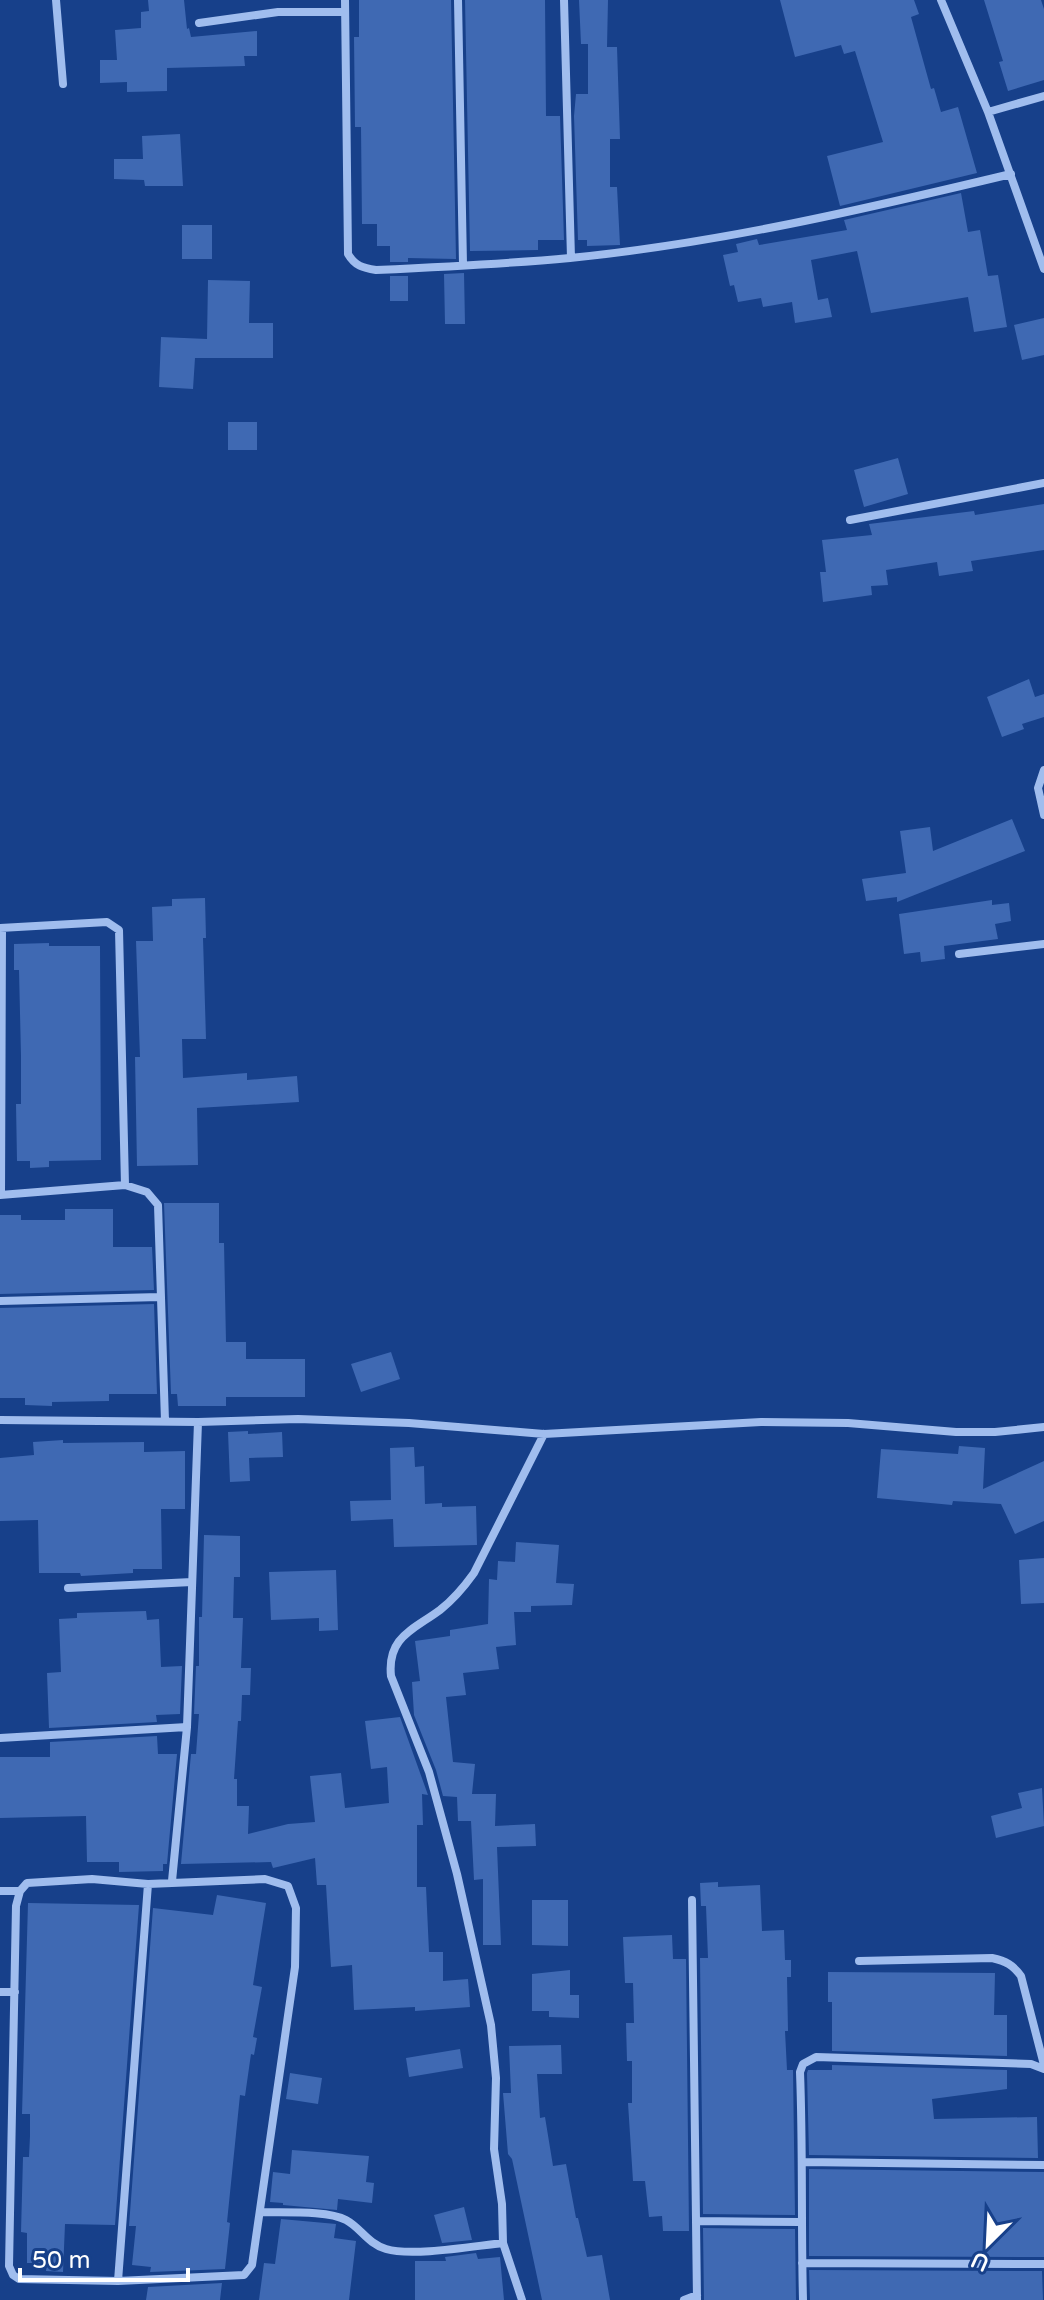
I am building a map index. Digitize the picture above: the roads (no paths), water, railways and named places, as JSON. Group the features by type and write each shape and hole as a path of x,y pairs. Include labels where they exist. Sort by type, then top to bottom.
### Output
{"street":[{"path":"56,0 63,84"},
{"path":"345,0 348,254 353,264 376,270 571,258 697,241 824,219 1011,174"},
{"path":"458,0 463,265"},
{"path":"564,0 571,258"},
{"path":"941,0 988,112 1044,269"},
{"path":"199,23 278,12 345,12"},
{"path":"988,112 1044,96"},
{"path":"850,520 1044,483"},
{"path":"1044,770 1038,788 1044,815"},
{"path":"125,1185 119,930 107,922 1,928 1,1195 125,1185 147,1192 158,1205 165,1421"},
{"path":"959,954 1044,944"},
{"path":"0,1301 160,1297"},
{"path":"0,1420 198,1422 298,1419 394,1422 544,1434 761,1422 848,1423 956,1432 1044,1427"},
{"path":"172,1881 187,1727 198,1422"},
{"path":"522,2300 503,2243 502,2204 494,2149 496,2078 491,2025 457,1874 429,1772 391,1676 389,1661 394,1646 406,1633 441,1609 468,1582 544,1434"},
{"path":"68,1588 192,1582"},
{"path":"0,1738 187,1727"},
{"path":"92,1879 148,1884 172,1881 265,1879 288,1886 296,1908 295,1967 252,2265 244,2275 118,2281 19,2279 9,2266 16,1921 20,1891 27,1883 92,1879"},
{"path":"118,2281 148,1884"},
{"path":"0,1891 20,1891"},
{"path":"684,2300 697,2298 692,1900"},
{"path":"803,2300 800,2072 803,2064 809,2059 1031,2064 1044,2067 1021,1976 1015,1967 1004,1960 859,1961"},
{"path":"0,1992 15,1992"},
{"path":"803,2162 1044,2165"},
{"path":"260,2212 346,2220 366,2240 388,2249 408,2251 503,2243"},
{"path":"697,2221 800,2222"},
{"path":"802,2263 1044,2264"}]}
